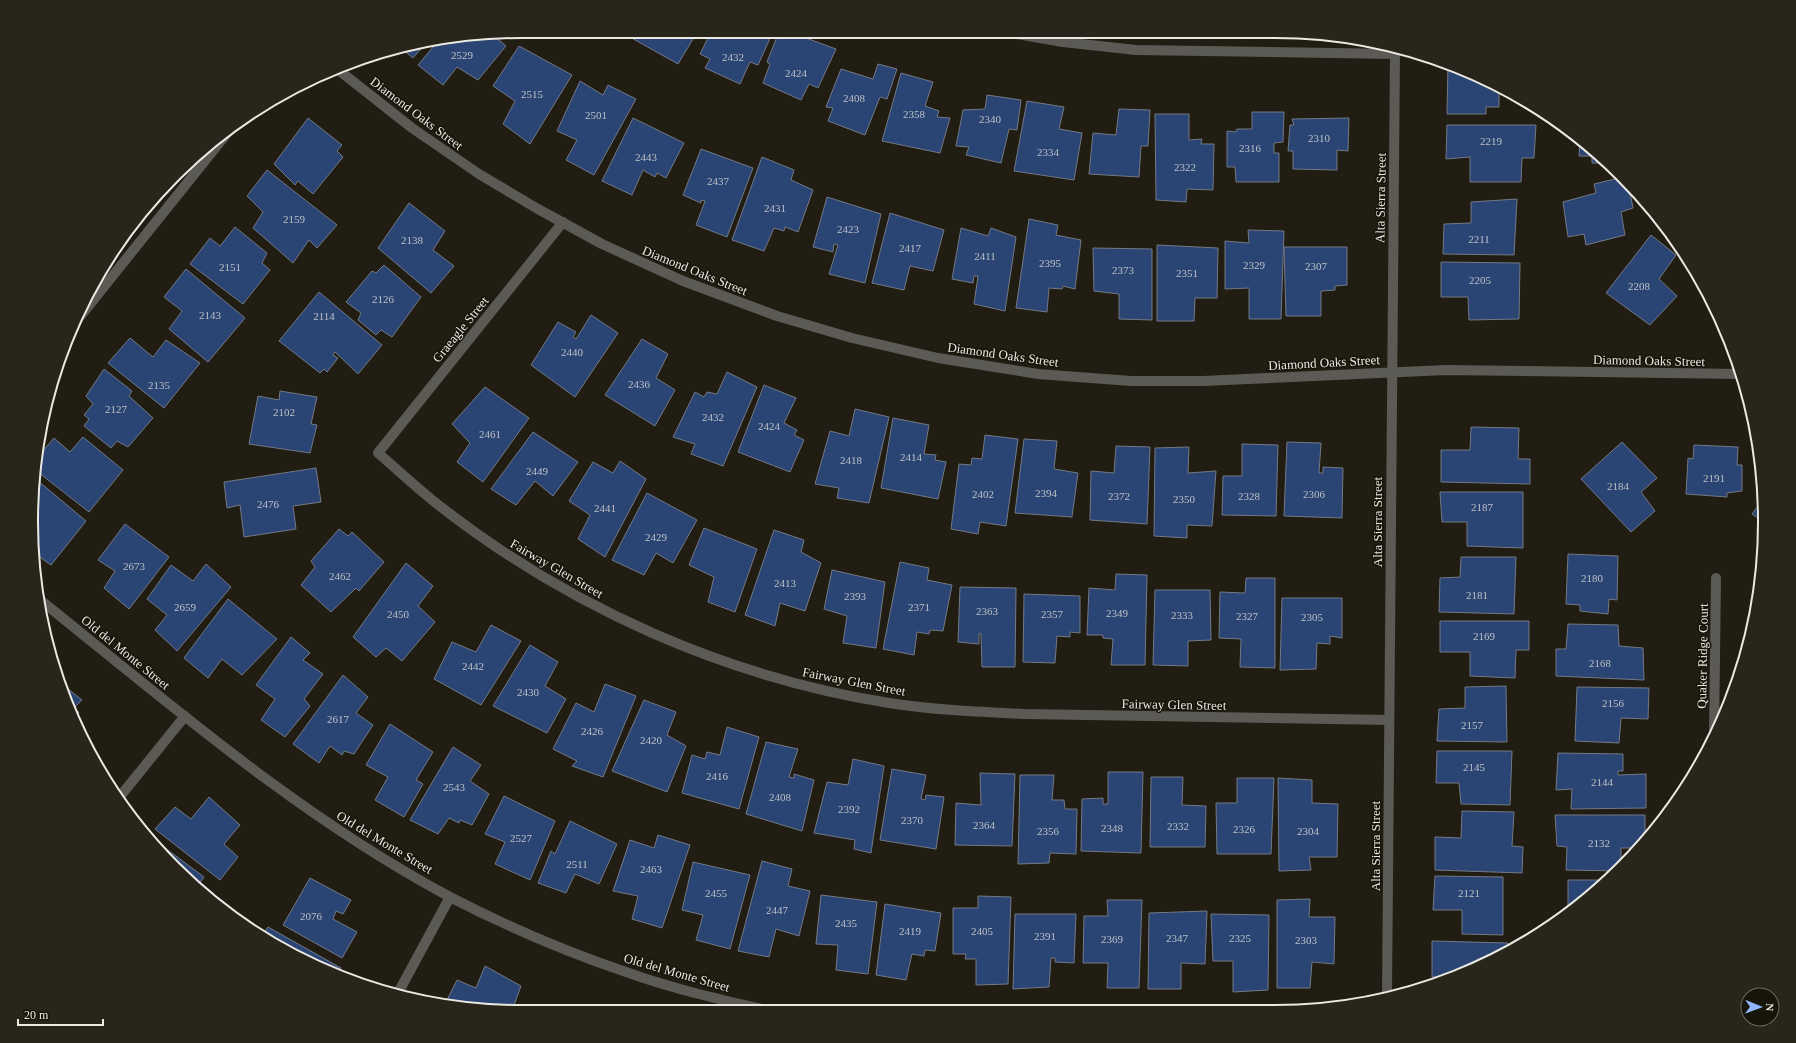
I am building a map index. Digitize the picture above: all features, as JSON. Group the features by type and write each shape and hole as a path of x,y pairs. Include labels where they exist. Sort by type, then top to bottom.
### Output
{"street":[{"path":"1040,38 1136,50 1391,52"},
{"name":"Alta Sierra Street","path":"1387,992 1391,372 1395,53"},
{"name":"Diamond Oaks Street","path":"342,73 412,128 473,170 602,244 683,281 777,316 852,338 938,358 1038,374 1131,381 1202,381 1446,370 1735,374"},
{"path":"90,304 215,148"},
{"name":"Graeagle Street","path":"378,453 562,222"},
{"name":"Fairway Glen Street","path":"378,453 440,507 503,552 572,594 667,639 732,664 810,687 890,703 971,712 1389,720"},
{"name":"Quaker Ridge Court","path":"1714,722 1716,578"},
{"name":"Old del Monte Street","path":"45,604 265,779 342,833 450,897 546,942 628,973 706,996 745,1005"},
{"path":"122,794 185,716"},
{"path":"400,990 450,897"}],"building":[{"path":"632,38 694,38 678,64"},
{"path":"708,38 770,38 758,65 750,62 740,84 705,68 710,59 700,54"},
{"path":"776,38 806,38 836,49 818,88 809,84 801,100 763,83 770,64 767,62"},
{"path":"497,39 506,46 478,80 457,67 443,85 418,65 434,46"},
{"path":"519,46 572,75 530,144 503,124 515,101 493,86"},
{"path":"421,48 413,58 406,52"},
{"path":"878,64 897,69 887,99 880,97 865,135 828,121 833,108 826,107 841,69 873,79"},
{"path":"1448,71 1499,94 1499,107 1486,107 1486,114 1447,114"},
{"path":"901,73 933,82 925,106 939,111 937,117 950,118 940,153 882,141"},
{"path":"580,81 603,95 608,85 636,99 594,175 566,160 577,140 557,131"},
{"path":"987,95 1021,100 1017,130 1009,129 1001,163 966,155 969,147 956,146 963,110 985,109"},
{"path":"1027,101 1064,107 1059,129 1082,133 1074,180 1014,171"},
{"path":"1119,109 1150,110 1148,146 1141,146 1139,177 1089,174 1093,133 1116,135"},
{"path":"1252,112 1284,112 1283,142 1274,143 1274,153 1279,153 1279,182 1236,182 1235,167 1227,167 1227,131 1236,132 1237,129 1252,129"},
{"path":"1155,114 1189,114 1189,140 1202,139 1201,144 1214,144 1213,190 1187,189 1186,202 1156,200"},
{"path":"308,118 342,145 337,151 343,157 313,194 298,181 295,185 274,164"},
{"path":"633,118 684,143 666,178 657,173 655,177 643,170 632,195 602,181"},
{"path":"1349,118 1348,151 1337,150 1337,170 1293,169 1293,151 1288,151 1290,125 1294,125 1292,119"},
{"path":"1447,125 1536,125 1534,158 1522,158 1521,182 1470,182 1470,157 1446,159"},
{"path":"1580,147 1591,156 1579,156"},
{"path":"701,149 753,168 727,237 696,225 705,201 701,200 701,203 683,195"},
{"path":"762,157 794,170 791,180 813,190 798,232 785,227 784,231 774,228 764,251 732,240"},
{"path":"1592,157 1598,163 1592,163"},
{"path":"267,170 337,225 317,248 309,240 293,263 253,228 263,212 247,196"},
{"path":"1615,179 1630,195 1633,208 1621,212 1625,235 1586,245 1584,234 1568,237 1563,202 1596,193 1594,184"},
{"path":"827,197 881,214 865,283 829,274 838,245 834,244 833,252 813,247"},
{"path":"1517,199 1514,255 1443,254 1444,224 1471,223 1471,202"},
{"path":"409,203 445,231 433,250 454,266 431,293 378,248"},
{"path":"890,213 944,230 933,271 910,266 904,290 872,283"},
{"path":"1029,219 1058,225 1056,235 1081,240 1075,289 1063,286 1062,289 1049,288 1047,312 1016,308"},
{"path":"235,227 267,253 262,263 270,270 243,304 190,264 210,238 220,246"},
{"path":"961,228 988,236 991,228 1016,237 1005,311 974,304 978,276 974,276 973,283 952,279"},
{"path":"1248,230 1284,231 1281,319 1249,319 1249,288 1225,289 1225,241 1249,243"},
{"path":"1651,235 1676,255 1659,279 1677,296 1650,325 1606,293"},
{"path":"1157,245 1218,248 1217,298 1195,298 1194,321 1157,321"},
{"path":"1284,247 1347,247 1347,285 1335,286 1335,290 1321,291 1321,316 1286,316"},
{"path":"1093,248 1152,249 1152,320 1119,319 1119,294 1094,291"},
{"path":"1441,262 1520,263 1519,319 1469,320 1468,297 1441,297"},
{"path":"384,265 421,297 392,337 381,330 376,335 358,320 361,313 346,302 372,271 376,273"},
{"path":"186,269 245,318 208,362 169,329 182,311 164,297"},
{"path":"319,292 382,345 358,374 335,352 333,355 338,358 327,372 324,369 320,373 279,341"},
{"path":"591,315 618,333 575,397 531,365 558,322 576,332 573,337 576,339"},
{"path":"130,338 153,357 166,340 200,363 164,408 108,363"},
{"path":"642,339 668,354 656,378 675,390 655,426 605,395"},
{"path":"104,369 132,391 129,396 153,418 128,447 117,441 111,448 84,426 89,419 84,415 93,404 86,396"},
{"path":"727,372 757,387 723,466 691,454 695,444 673,437 695,392 704,397 707,392 717,394"},
{"path":"764,385 796,398 784,423 797,430 794,435 804,440 790,472 738,452"},
{"path":"485,387 529,418 483,482 457,462 470,443 452,424"},
{"path":"280,391 317,397 311,424 317,425 310,453 249,444 258,396 279,400"},
{"path":"855,409 889,417 869,503 837,498 839,488 815,484 830,431 849,436"},
{"path":"893,418 929,425 924,454 936,455 935,460 946,462 938,499 881,488"},
{"path":"1471,427 1519,428 1518,459 1530,459 1530,484 1441,482 1441,450 1470,450"},
{"path":"533,432 578,462 553,496 535,481 516,505 491,489"},
{"path":"985,435 1018,439 1006,526 980,522 978,534 951,529 959,464 971,465 972,458 982,459"},
{"path":"83,437 123,470 89,512 41,474 43,450 54,438 70,452"},
{"path":"1024,439 1057,441 1054,469 1078,473 1072,517 1015,513"},
{"path":"1287,442 1321,443 1319,473 1323,473 1323,467 1343,468 1342,518 1284,516"},
{"path":"1622,442 1657,478 1641,492 1655,511 1631,532 1581,479"},
{"path":"1242,444 1278,445 1276,516 1222,515 1223,476 1242,476"},
{"path":"1694,445 1738,447 1737,465 1742,465 1742,491 1727,493 1727,497 1686,494 1688,458 1693,459"},
{"path":"1116,446 1150,447 1147,524 1090,520 1091,471 1114,473"},
{"path":"1189,447 1188,473 1216,471 1212,526 1187,525 1187,538 1154,536 1155,448"},
{"path":"620,461 646,479 605,557 578,539 590,515 569,501 593,462 613,473"},
{"path":"316,468 321,502 293,506 296,529 244,537 240,505 227,508 224,482"},
{"path":"40,482 86,521 51,565 39,557 38,522"},
{"path":"1440,492 1523,492 1523,548 1467,546 1467,522 1442,522"},
{"path":"647,493 697,520 673,563 656,553 644,575 612,560"},
{"path":"1758,506 1758,518 1752,514"},
{"path":"125,524 169,557 129,609 104,588 115,571 98,560"},
{"path":"704,528 757,549 735,612 708,602 714,577 689,565"},
{"path":"339,529 348,536 352,532 384,562 359,591 356,588 331,612 301,585 315,567 311,561"},
{"path":"774,530 804,540 801,552 821,563 805,611 780,603 775,626 745,615"},
{"path":"1568,554 1618,556 1617,600 1609,599 1608,614 1580,611 1580,605 1566,604"},
{"path":"1461,557 1516,557 1514,614 1439,612 1440,578 1460,577"},
{"path":"900,562 929,568 927,580 952,585 943,631 930,630 929,634 917,632 914,655 883,649"},
{"path":"406,563 433,586 418,606 435,622 402,661 386,648 376,657 353,637"},
{"path":"206,564 231,587 177,651 155,630 167,615 147,599 171,565 193,581"},
{"path":"832,570 885,582 876,648 843,643 847,616 824,609"},
{"path":"1116,574 1147,575 1145,665 1111,665 1113,639 1103,638 1103,635 1087,635 1089,588 1115,590"},
{"path":"1246,578 1275,578 1275,668 1240,667 1241,639 1219,638 1220,592 1245,593"},
{"path":"960,587 1016,588 1015,667 982,667 981,634 979,633 979,644 958,642"},
{"path":"1155,590 1210,590 1211,640 1188,641 1188,666 1153,665"},
{"path":"1024,594 1080,596 1080,633 1070,632 1070,637 1057,636 1055,663 1023,662"},
{"path":"1282,598 1342,598 1342,638 1330,636 1330,644 1317,643 1316,669 1280,670"},
{"path":"228,599 277,639 242,675 222,659 208,678 184,658"},
{"path":"1440,621 1529,621 1529,650 1516,650 1515,678 1470,676 1470,652 1440,652"},
{"path":"1568,624 1618,625 1619,646 1643,648 1644,680 1556,676 1556,649 1566,649"},
{"path":"491,625 521,641 481,705 434,679 452,642 476,652"},
{"path":"291,637 310,653 303,660 323,674 304,699 310,706 285,737 261,720 275,699 256,685"},
{"path":"530,645 558,662 545,686 566,699 547,733 493,706"},
{"path":"343,675 368,697 356,713 373,725 354,754 344,751 342,755 330,746 319,763 293,744"},
{"path":"605,684 636,696 603,777 572,766 577,761 553,749 576,703 594,712"},
{"path":"1506,686 1507,742 1437,741 1439,709 1465,708 1465,687"},
{"path":"1577,687 1649,688 1648,719 1621,718 1619,743 1575,741"},
{"path":"69,689 82,700 75,707"},
{"path":"644,700 676,712 667,735 686,746 667,792 612,771"},
{"path":"390,724 433,752 416,780 423,784 404,817 375,800 388,777 366,765"},
{"path":"727,727 759,737 739,809 682,793 692,755 705,759 707,752 720,755"},
{"path":"766,742 798,749 789,777 794,778 794,774 814,780 802,831 746,814"},
{"path":"453,747 481,765 470,781 489,794 472,825 460,820 459,823 449,818 438,834 410,820"},
{"path":"1437,751 1512,751 1510,805 1461,804 1459,783 1436,783"},
{"path":"1558,753 1623,754 1623,771 1618,771 1618,775 1646,774 1646,808 1571,809 1572,789 1556,790"},
{"path":"853,759 884,766 871,853 854,849 855,840 814,833 827,782 848,785"},
{"path":"892,769 926,775 921,799 925,800 926,795 944,797 936,849 880,840"},
{"path":"1108,772 1143,772 1141,853 1081,851 1082,799 1103,798 1103,804 1108,804"},
{"path":"980,773 1015,774 1012,846 955,845 956,803 981,805"},
{"path":"1020,775 1054,775 1052,800 1064,800 1065,809 1077,809 1076,854 1050,853 1049,863 1018,864"},
{"path":"1151,777 1183,777 1182,805 1206,806 1205,847 1150,847"},
{"path":"1237,778 1274,778 1271,854 1217,854 1216,803 1237,803"},
{"path":"1278,778 1312,780 1312,803 1338,804 1337,857 1309,857 1311,870 1279,871"},
{"path":"504,796 555,821 530,880 495,864 505,842 485,834"},
{"path":"209,797 240,825 224,844 238,857 220,880 155,829 175,807 191,819"},
{"path":"1462,811 1514,812 1512,846 1523,847 1522,873 1435,870 1435,837 1461,838"},
{"path":"1555,815 1645,815 1645,832 1630,848 1621,848 1621,858 1608,871 1566,870 1567,847 1557,846"},
{"path":"570,821 617,844 599,884 575,874 566,893 538,883 551,851 555,854"},
{"path":"658,835 690,845 662,928 632,919 638,896 613,891 630,840 654,848"},
{"path":"167,849 204,877 200,882"},
{"path":"762,861 792,869 788,886 810,891 799,936 776,929 769,957 738,951"},
{"path":"693,862 750,875 730,949 696,940 703,915 682,910"},
{"path":"1435,876 1503,877 1503,935 1462,934 1462,910 1433,910"},
{"path":"310,878 351,900 343,914 336,911 333,919 357,932 342,958 283,925"},
{"path":"1568,880 1598,880 1593,885 1568,906"},
{"path":"821,895 877,902 868,974 836,970 838,945 816,944"},
{"path":"978,896 1011,897 1008,984 976,985 976,959 965,959 966,954 953,954 953,908 978,908"},
{"path":"1310,899 1309,917 1335,917 1334,964 1312,962 1310,988 1277,988 1277,900"},
{"path":"1107,900 1142,900 1139,988 1107,988 1108,963 1083,963 1084,916 1108,916"},
{"path":"885,904 941,913 935,951 925,950 924,956 912,954 906,980 876,975"},
{"path":"1207,911 1205,964 1181,963 1181,989 1148,989 1149,913"},
{"path":"1015,914 1076,914 1074,963 1055,962 1055,958 1051,958 1049,987 1013,989"},
{"path":"1211,914 1269,915 1268,990 1233,992 1233,961 1213,961"},
{"path":"268,927 341,968 340,970 336,968 308,955 265,931"},
{"path":"1432,941 1508,943 1488,955 1460,968 1432,977"},
{"path":"485,966 521,986 514,1005 490,1004 447,999 457,980 476,988"}]}
